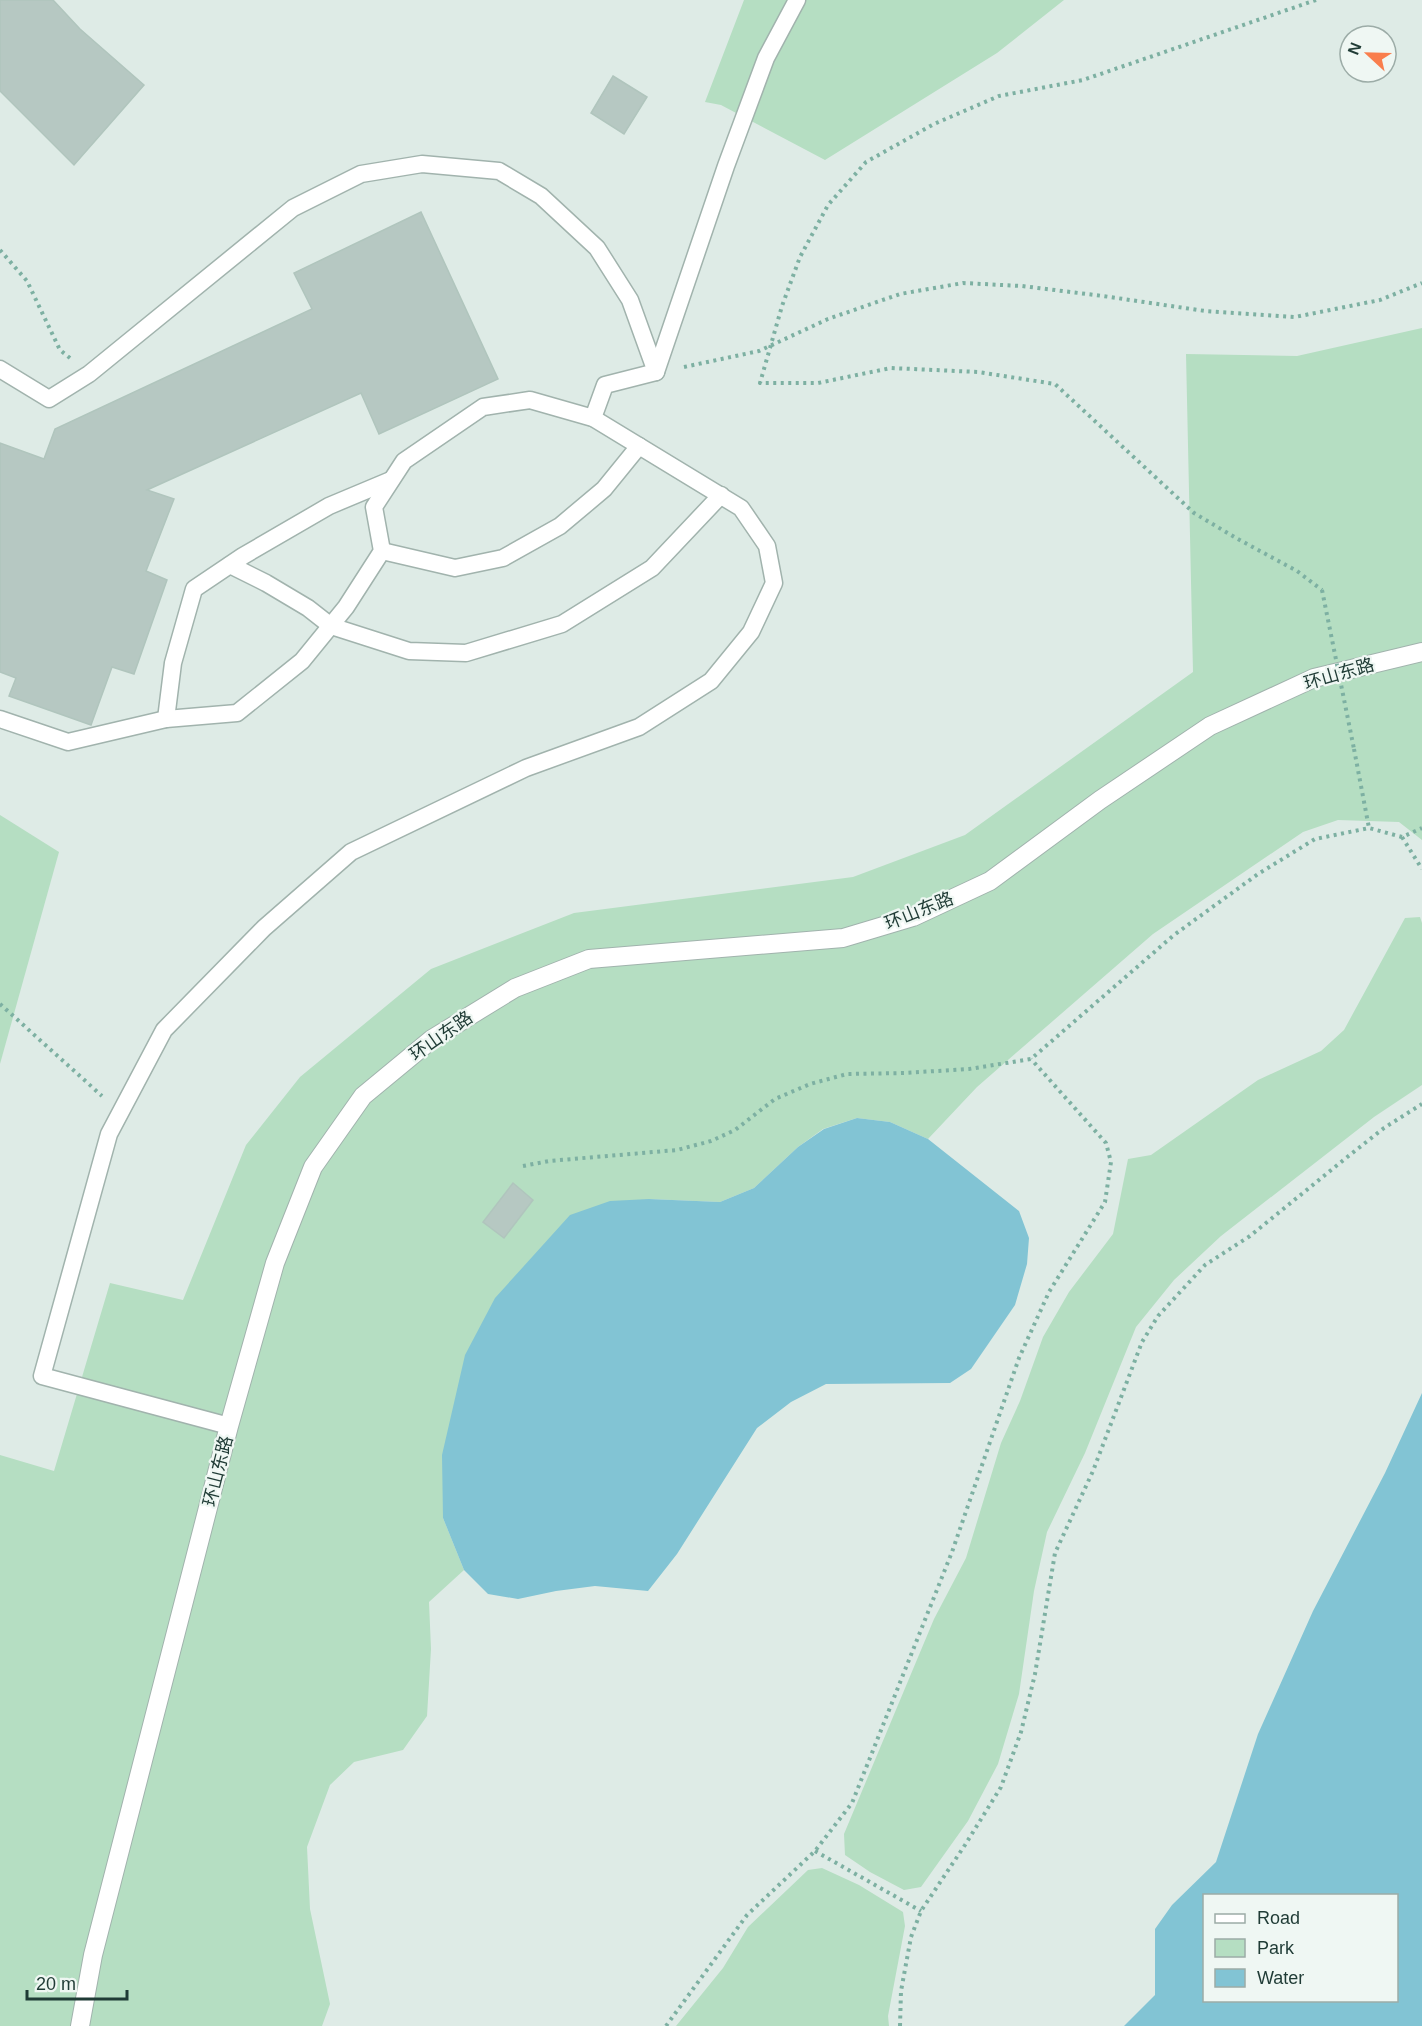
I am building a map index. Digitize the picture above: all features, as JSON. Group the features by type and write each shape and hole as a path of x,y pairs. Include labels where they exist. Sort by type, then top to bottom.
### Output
{"street":[{"name":"环山东路","path":"80,2026 93,1955 229,1426 275,1263 313,1167 363,1096 432,1039 515,988 590,959 843,938 913,917 990,881 1100,800 1210,726 1314,678 1422,652"}],"lane":[{"path":"656,372 726,166 766,58 797,0"},
{"path":"0,369 49,399 89,374 293,208 362,174 422,164 499,171 541,196 597,248 630,300 656,372"},
{"path":"593,418 605,385 656,372"},
{"path":"0,719 68,742 166,719 237,713 302,661 346,607 382,551 374,507 404,461 483,407 530,400 593,418 741,508 767,546 774,583 751,632 711,681 639,727 526,768 351,852 264,928 164,1030 110,1134 42,1376 229,1426"},
{"path":"382,551 454,568 503,558 560,526 604,489 639,446"},
{"path":"166,719 173,663 194,589 328,506 391,480"},
{"path":"230,565 308,608 331,626 409,651 466,653 562,624 652,568 722,495"}],"path":[{"path":"1316,0 1083,80 999,96 934,124 866,162 828,205 800,257 782,306 760,383 818,383 891,368 978,372 1055,384 1194,513 1297,571 1322,590 1369,828"},
{"path":"0,250 27,281 60,350 89,374"},
{"path":"656,372 759,351 828,319 900,294 963,284 1022,286 1205,311 1295,317 1380,300 1422,283"},
{"path":"523,1166 549,1161 677,1150 711,1141 735,1130 775,1099 810,1084 847,1074 969,1069 1031,1059 1174,934 1258,874 1315,839 1369,828 1402,837 1422,828"},
{"path":"1402,837 1422,869"},
{"path":"0,1004 120,1113"},
{"path":"666,2026 670,2024 747,1916 815,1851 852,1803 952,1552 1023,1348 1049,1292 1105,1202 1111,1161 1106,1143 1031,1059"},
{"path":"900,2026 901,1991 912,1937 921,1911 1001,1787 1021,1732 1035,1674 1055,1553 1093,1471 1142,1342 1158,1316 1205,1265 1250,1236 1384,1128 1422,1104"},
{"path":"815,1851 921,1911"}],"green space":[{"path":"744,0 1064,0 997,53 825,160 721,105 705,102"},
{"path":"1422,328 1422,840 1399,822 1338,820 1303,832 1153,934 977,1087 928,1139 890,1122 857,1118 823,1129 798,1147 754,1188 720,1202 649,1199 443,1518 464,1570 429,1602 431,1649 427,1716 403,1750 354,1762 330,1785 307,1847 310,1909 330,2004 322,2026 0,2026 0,1455 54,1471 110,1283 183,1300 246,1145 300,1077 431,969 574,913 853,877 965,835 1193,672 1186,354 1297,356"},
{"path":"0,815 59,852 0,1064"},
{"path":"1420,917 1422,923 1422,1085 1374,1117 1221,1236 1174,1280 1136,1327 1085,1453 1047,1532 1034,1591 1019,1694 998,1764 968,1821 921,1887 904,1890 870,1872 845,1855 844,1834 934,1619 966,1558 1001,1443 1020,1401 1043,1337 1069,1292 1113,1234 1128,1159 1151,1155 1258,1080 1321,1051 1344,1030 1405,918"},
{"path":"822,1868 859,1885 903,1912 905,1926 888,2016 889,2026 676,2026 723,1968 748,1927 808,1870"}],"water":[{"path":"857,1118 890,1122 928,1139 1019,1211 1029,1238 1027,1264 1015,1305 971,1369 950,1383 826,1384 791,1402 757,1428 677,1554 648,1591 595,1586 518,1599 488,1594 464,1570 443,1518 442,1455 465,1355 495,1298 570,1215 610,1201 649,1199 720,1202 754,1188 798,1147 824,1129"},
{"path":"1422,1393 1422,2026 1124,2026 1155,1995 1155,1929 1172,1905 1216,1862 1258,1734 1313,1611 1385,1473"}],"building":[{"path":"0,0 53,0 80,29 144,85 74,165 0,91"},
{"path":"613,76 647,97 624,134 591,113"},
{"path":"421,212 498,379 379,434 361,393 147,490 174,499 146,571 167,580 134,674 112,667 91,725 9,696 16,678 0,672 0,443 44,459 55,429 312,309 294,273"},
{"path":"513,1183 533,1200 504,1238 483,1222"}]}
